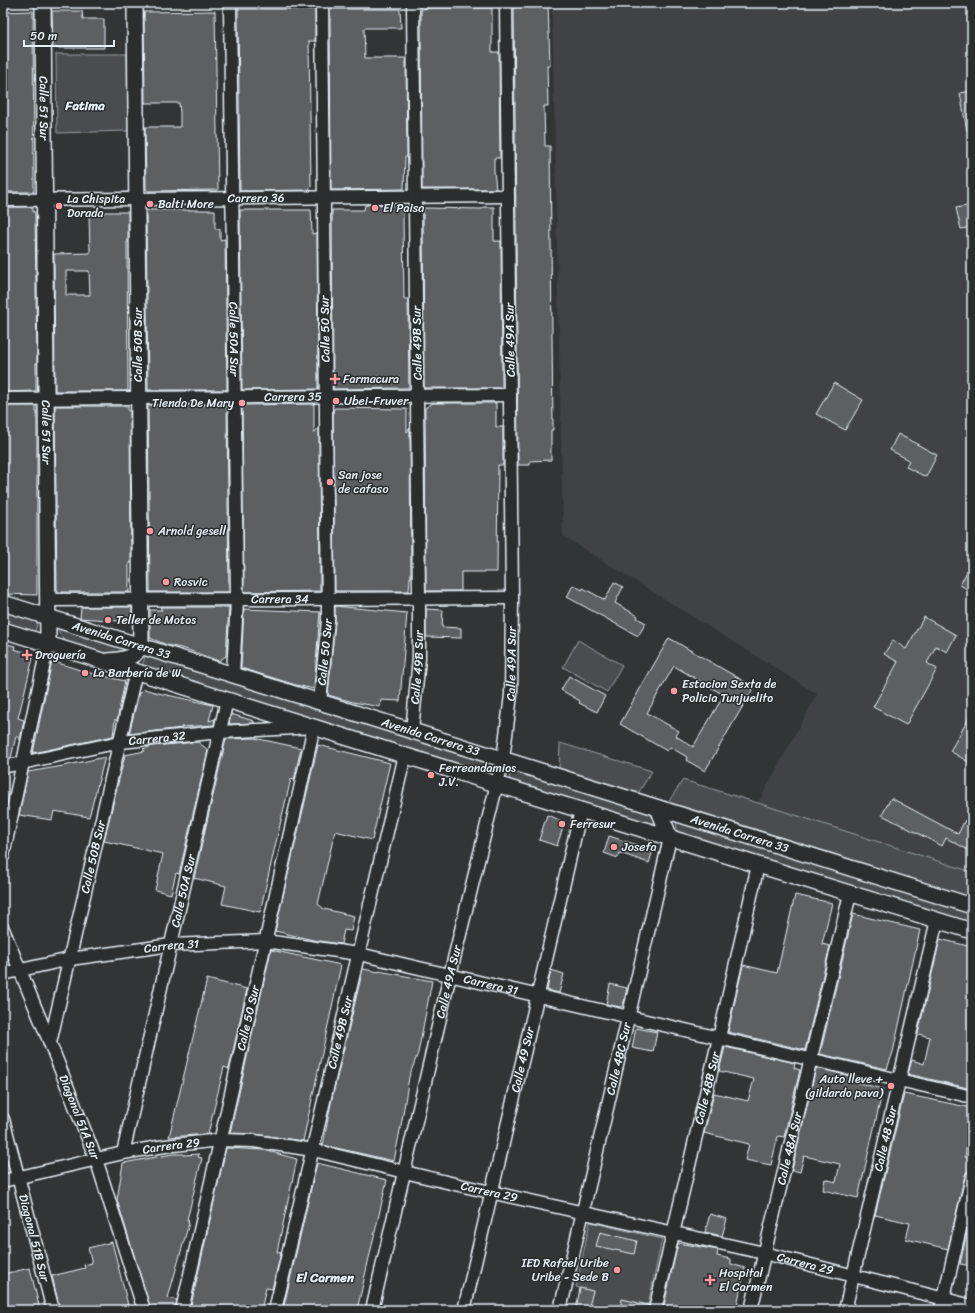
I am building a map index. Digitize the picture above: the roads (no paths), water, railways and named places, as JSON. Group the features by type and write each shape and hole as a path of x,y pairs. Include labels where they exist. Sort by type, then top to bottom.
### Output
{"main road":[{"name":"Calle 51 Sur","path":"43,3 48,644"},
{"name":"Calle 50B Sur","path":"135,3 141,646"},
{"name":"Avenida Carrera 33","path":"3,603 972,906"},
{"name":"Avenida Carrera 33","path":"3,630 972,931"},
{"path":"105,662 127,658 137,652 141,646"},
{"path":"658,808 670,838"}],"street":[{"name":"Calle 50A Sur","path":"230,3 237,600 233,674"},
{"name":"Calle 50 Sur","path":"320,702 328,620 322,3"},
{"name":"Calle 49B Sur","path":"412,731 419,658 413,3"},
{"name":"Calle 49A Sur","path":"372,1310 502,759 511,695 512,598 506,3"},
{"name":"Carrera 36","path":"3,200 508,196"},
{"name":"Carrera 35","path":"3,399 510,395"},
{"name":"Carrera 34","path":"48,600 512,598"},
{"name":"Calle 51 Sur","path":"3,856 48,644"},
{"name":"Calle 50B Sur","path":"50,1043 136,672"},
{"name":"Calle 50A Sur","path":"123,1153 227,700"},
{"name":"Calle 50 Sur","path":"182,1310 314,727"},
{"name":"Carrera 32","path":"3,767 120,742 220,732 314,727"},
{"name":"Calle 49B Sur","path":"275,1310 404,755"},
{"name":"Calle 49 Sur","path":"464,1310 581,810"},
{"name":"Calle 48C Sur","path":"560,1310 670,838"},
{"name":"Calle 48B Sur","path":"655,1310 758,865"},
{"name":"Calle 48A Sur","path":"751,1310 850,894"},
{"name":"Calle 48 Sur","path":"845,1310 937,920"},
{"name":"Diagonal 51A Sur","path":"3,929 96,1159 144,1310"},
{"name":"Carrera 31","path":"3,974 70,959 171,945 265,941 358,954 972,1097"},
{"name":"Diagonal 51B Sur","path":"3,1119 53,1310"},
{"name":"Carrera 29","path":"3,1181 123,1153 185,1143 220,1140 254,1141 313,1150 764,1253 854,1276 942,1304 972,1306"},
{"path":"942,1304 972,1177"}],"place":[{"name":"Balti More","path":"150,204"},
{"name":"La Chispita Dorada","path":"59,206"},
{"name":"El Paisa","path":"375,208"},
{"name":"Farmacura","path":"335,379"},
{"name":"Ubei-Fruver","path":"336,401"},
{"name":"Tienda De Mary","path":"242,403"},
{"name":"San jose de cafaso","path":"330,482"},
{"name":"Arnold gesell","path":"150,531"},
{"name":"Rosvic","path":"166,582"},
{"name":"Teller de Motos","path":"108,620"},
{"name":"Droguería","path":"27,655"},
{"name":"La Barbería de W","path":"85,673"},
{"name":"Estacion Sexta de Policia Tunjuelito","path":"674,691"},
{"name":"Ferreandamios J.V.","path":"431,775"},
{"name":"Ferresur","path":"562,824"},
{"name":"Josefa","path":"614,847"},
{"name":"Auto lleve + (gildardo pava)","path":"891,1086"},
{"name":"IED Rafael Uribe Uribe - Sede B","path":"617,1270"},
{"name":"Hospital El Carmen","path":"710,1280"}],"district":[{"name":"Fatima","path":"85,105"},
{"name":"El Carmen","path":"325,1277"}]}
